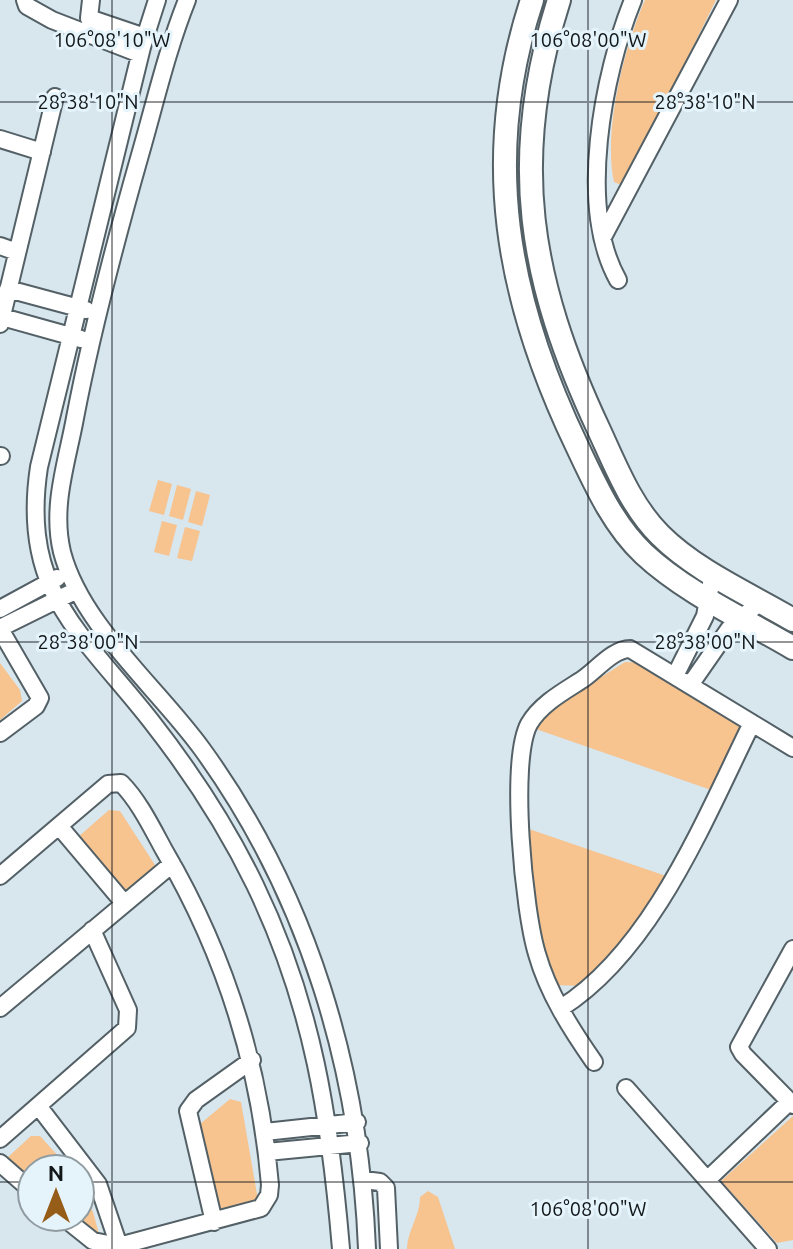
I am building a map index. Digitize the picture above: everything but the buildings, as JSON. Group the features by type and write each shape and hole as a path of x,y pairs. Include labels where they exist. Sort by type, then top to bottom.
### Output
{"main road":[{"path":"532,0 512,77 504,151 508,230 524,315 551,391 618,524 659,566 793,648"},
{"path":"559,0 537,85 531,156 534,220 548,304 577,381 635,503 662,537 713,573 793,620"}],"street":[{"path":"25,0 27,6 52,20 140,54"},
{"path":"91,0 89,18 145,37"},
{"path":"157,0 140,54 36,485 36,536 57,600 87,647 164,738 212,809 254,884 286,959 313,1045 330,1125 341,1249"},
{"path":"187,0 168,54 96,313 59,496 59,532 77,590 103,628 182,722 235,795 271,861 314,962 335,1030 357,1122 364,1180 367,1249"},
{"path":"618,280 610,265 597,180 600,129 610,74 633,0"},
{"path":"604,235 729,0"},
{"path":"55,97 1,320 90,341"},
{"path":"0,139 42,152"},
{"path":"0,246 17,252"},
{"path":"8,289 96,313"},
{"path":"0,609 69,572"},
{"path":"675,676 698,633 713,573"},
{"path":"0,733 9,730 36,706 40,698 0,628 77,590"},
{"path":"690,685 718,642 761,601"},
{"path":"698,633 718,642"},
{"path":"594,1062 561,1008 542,968 531,931 520,801 520,754 529,724 537,713 624,649 635,651 793,748"},
{"path":"164,738 182,722"},
{"path":"561,1008 606,973 646,924 709,811 752,723"},
{"path":"0,876 108,784 117,782 125,787 172,864 212,942 252,1060 267,1152 270,1185 266,1202 254,1212 119,1246 93,1241 83,1233"},
{"path":"59,826 124,903"},
{"path":"0,1008 172,864"},
{"path":"0,1139 124,1032 129,1023 128,1010 92,930"},
{"path":"708,1179 791,1104 739,1047 793,949"},
{"path":"214,1222 188,1111 196,1100 252,1060"},
{"path":"626,1088 768,1249"},
{"path":"39,1107 92,1174 119,1246"},
{"path":"265,1132 357,1122"},
{"path":"267,1152 360,1143"},
{"path":"0,1163 16,1177"},
{"path":"364,1180 380,1182 386,1188 389,1249"}],"shaded area":[{"path":"645,0 716,0 626,182 619,184 614,182 611,162 613,115 623,65"},
{"path":"158,480 172,484 164,515 149,511"},
{"path":"177,485 191,489 183,520 169,516"},
{"path":"196,491 210,495 202,526 188,522"},
{"path":"162,521 177,525 169,556 154,552"},
{"path":"185,527 200,531 192,561 177,558"},
{"path":"625,662 644,663 742,723 742,735 714,791 533,728 546,712"},
{"path":"0,663 20,690 22,701 0,720"},
{"path":"109,810 120,811 155,865 156,874 121,896 78,837"},
{"path":"526,828 669,877 651,915 581,986 555,985 537,946"},
{"path":"230,1099 241,1102 258,1200 253,1207 225,1215 218,1211 196,1132 200,1124"},
{"path":"793,1116 793,1240 777,1243 721,1181"},
{"path":"31,1136 40,1136 55,1153 16,1153 16,1173 8,1166 8,1157"},
{"path":"428,1191 438,1197 455,1249 407,1249 420,1197"}]}
